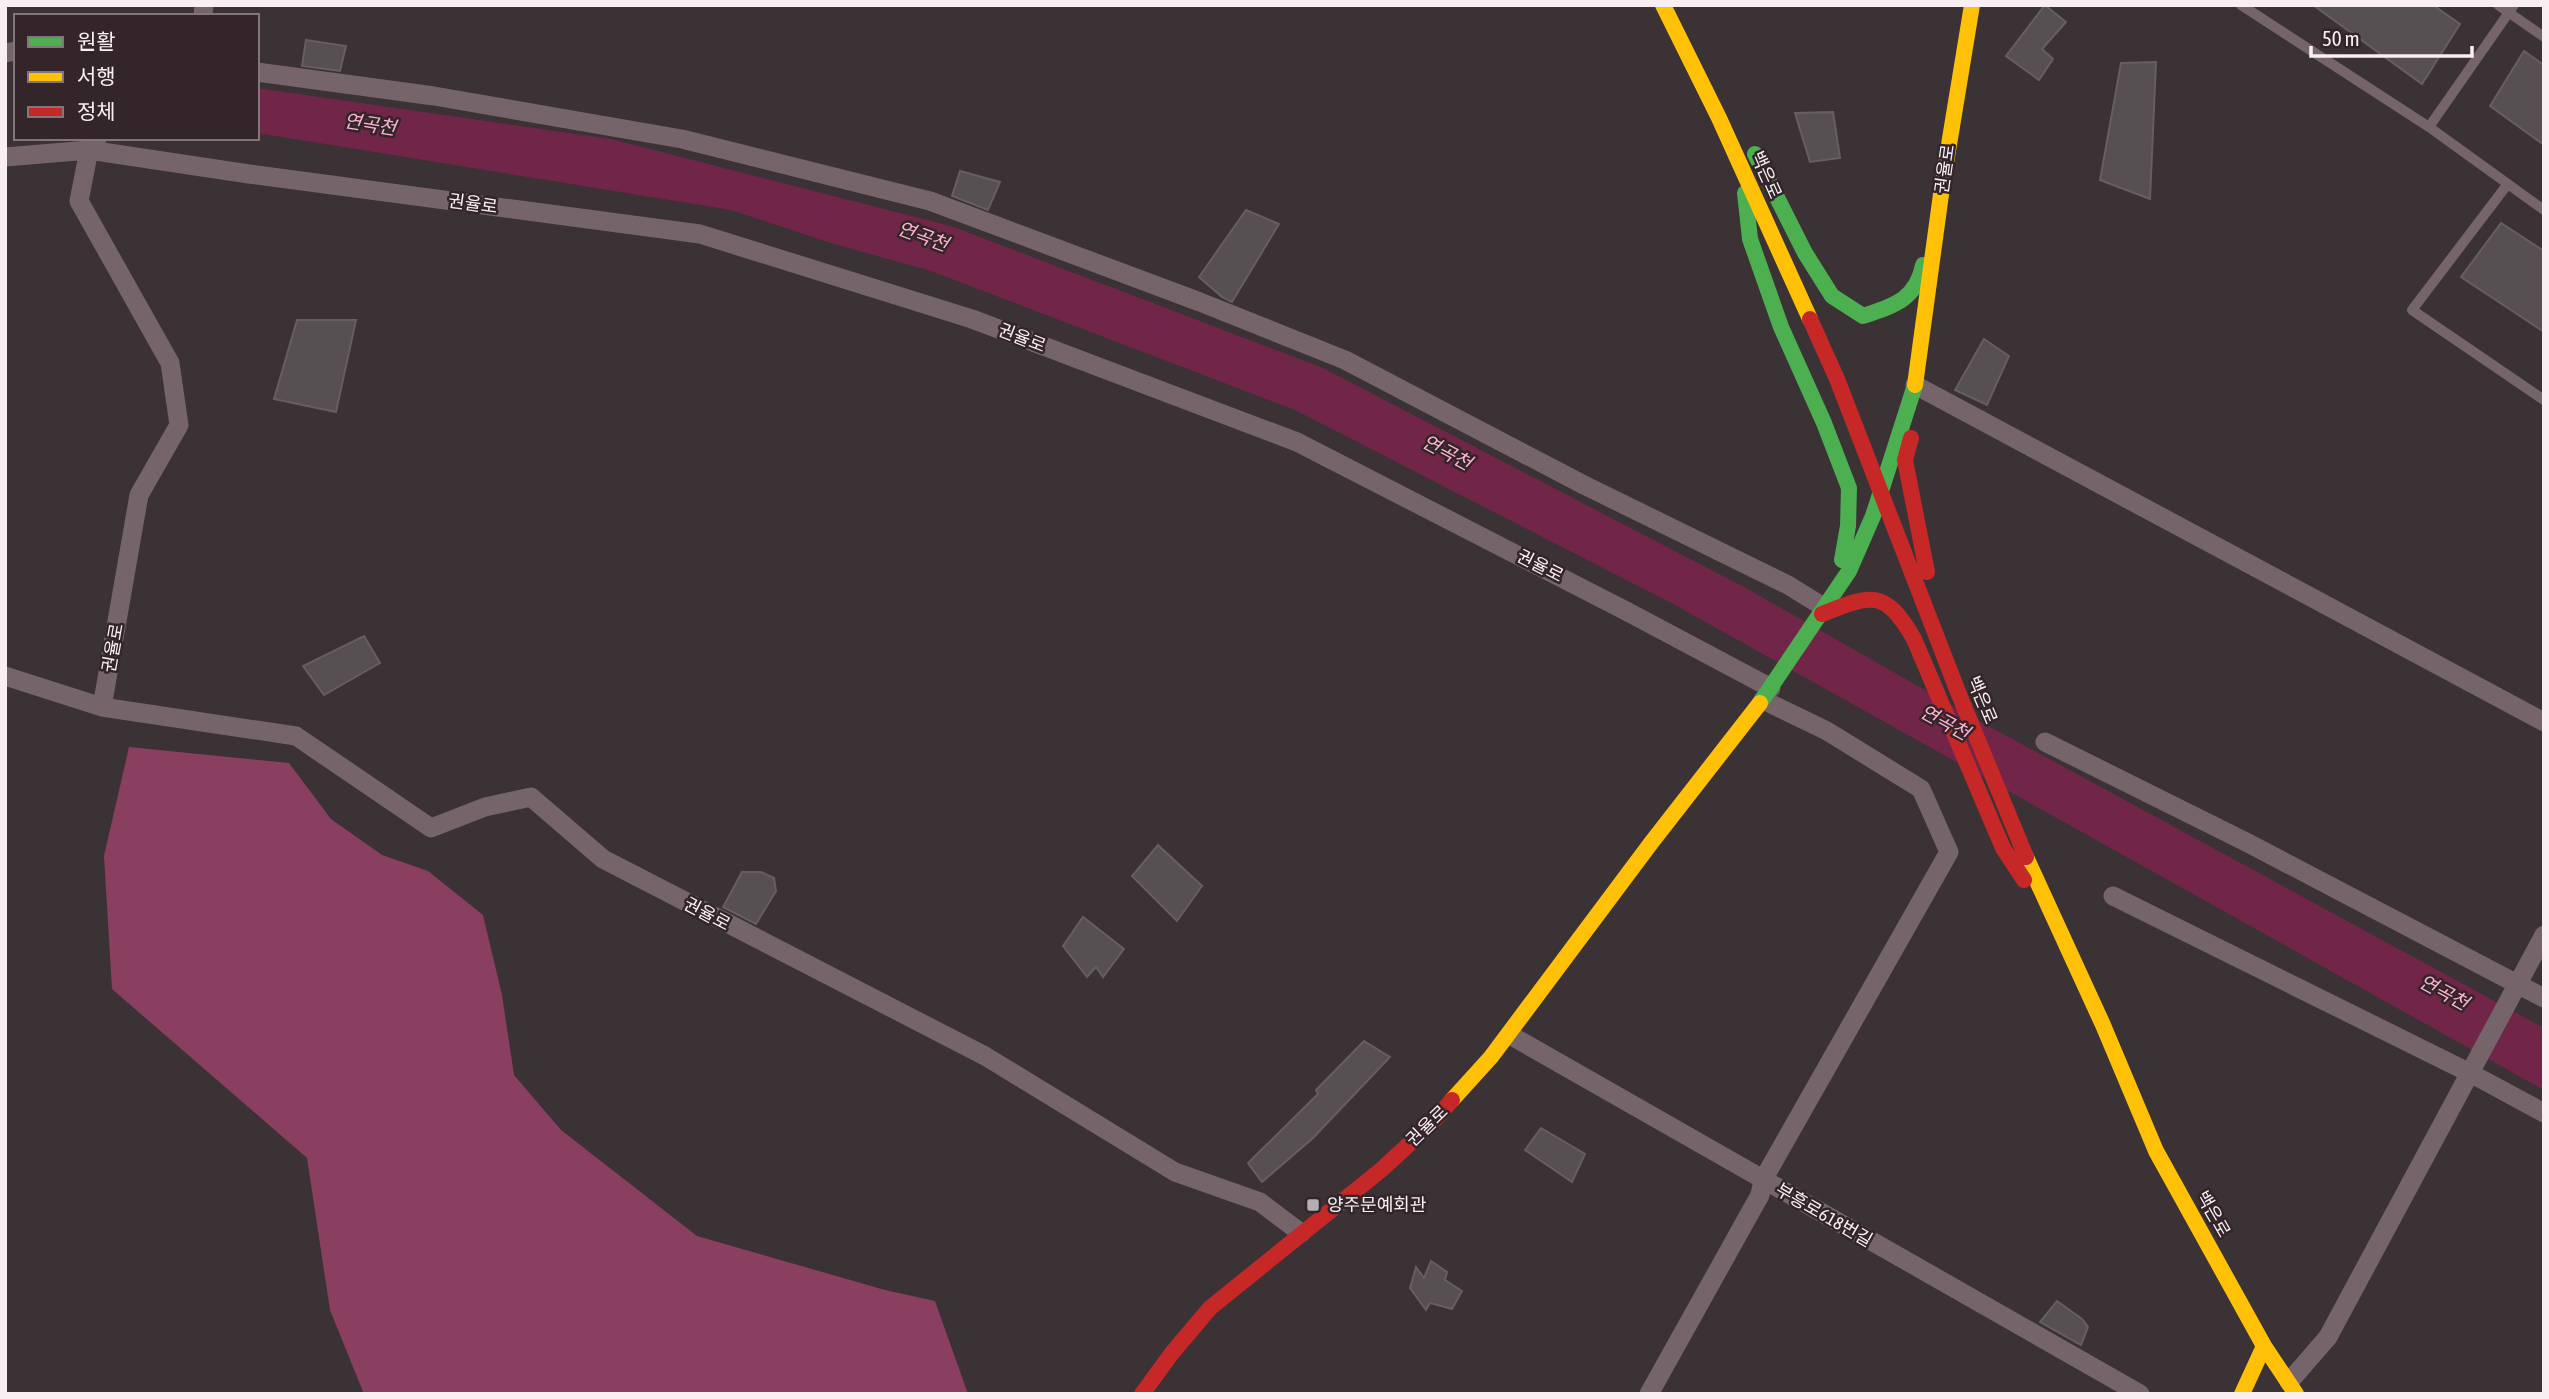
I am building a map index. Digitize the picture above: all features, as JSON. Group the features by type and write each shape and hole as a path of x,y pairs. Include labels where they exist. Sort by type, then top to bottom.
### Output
{"main road":[{"name":"백은로","path":"1663,5 1720,118 1837,379 1958,692 2042,896 2103,1025 2156,1151 2264,1346 2293,1388"},
{"name":"권율로","path":"1142,1394 1210,1308 1381,1170 1430,1125 1510,1035 1651,844 1767,694 1849,571 1873,516 1919,388 1934,248 1972,5"},
{"path":"1720,118 1746,137 1805,253 1832,296 1863,316 1899,303 1913,293 1922,274 1926,230 1951,128"},
{"path":"1742,170 1750,239 1781,327 1824,423 1849,488 1848,526 1837,589"},
{"path":"1919,388 1905,460 1946,661"},
{"path":"1822,613 1857,600 1877,600 1898,612 1914,639 2003,848 2067,948"},
{"path":"2242,1394 2264,1346"}],"street":[{"path":"259,72 434,96 682,139 930,201 1200,302 1345,360 1584,485 1788,585 1822,613"},
{"path":"5,157 93,144"},
{"name":"권율로","path":"102,707 139,495 179,425 170,363 79,201 93,144 249,174 700,234 972,319 1317,451 1767,694"},
{"path":"1919,388 2544,722"},
{"name":"권율로","path":"5,676 102,707 296,736 431,828 485,807 531,797 603,859 985,1056 1175,1172 1260,1202 1301,1233"},
{"path":"1649,1394 1760,1195 1763,1180 1949,852 1921,789 1767,694"},
{"path":"2045,742 2248,843 2544,998"},
{"path":"2112,896 2470,1073 2544,1113"},
{"path":"2293,1388 2328,1337 2544,935"},
{"name":"부흥로618번길","path":"1510,1035 2140,1394"}],"lane":[{"path":"2241,5 2429,127 2544,210"},
{"path":"2498,5 2512,9 2544,37"},
{"path":"2429,127 2512,9"},
{"path":"2507,185 2412,310 2544,400"}],"shaded area":[{"path":"129,747 289,763 331,819 382,855 428,871 483,915 502,995 514,1075 561,1130 697,1236 885,1290 935,1301 968,1394 364,1394 330,1310 307,1158 112,989 104,856"}],"water":[{"name":"연곡천","path":"259,88 611,139 951,226 1323,368 1746,588 1974,718 2544,1028 2544,1090 1675,605 1295,410 931,271 834,244 731,210 259,133"}],"building":[{"path":"2045,5 2066,22 2042,49 2053,59 2039,80 2006,56"},
{"path":"2313,5 2433,5 2460,24 2422,84"},
{"path":"306,40 346,46 340,71 302,66"},
{"path":"2524,51 2544,65 2544,145 2490,106"},
{"path":"2156,62 2150,199 2100,180 2121,63"},
{"path":"1833,112 1840,158 1810,162 1795,113"},
{"path":"960,171 1000,182 988,210 952,196"},
{"path":"1246,210 1279,224 1232,302 1199,277"},
{"path":"2501,223 2544,251 2544,332 2461,277"},
{"path":"297,320 356,320 336,412 274,399"},
{"path":"1984,339 2009,356 1987,405 1955,390"},
{"path":"364,636 380,663 324,695 303,666"},
{"path":"1158,845 1202,886 1177,921 1132,876"},
{"path":"742,872 761,872 774,878 776,891 756,924 723,907"},
{"path":"1083,917 1124,949 1103,977 1096,967 1087,977 1063,946"},
{"path":"1364,1041 1390,1057 1313,1138 1262,1182 1248,1163 1318,1094 1316,1090"},
{"path":"1541,1128 1585,1154 1572,1182 1525,1150"},
{"path":"1431,1261 1447,1272 1445,1280 1462,1291 1452,1309 1430,1303 1426,1310 1410,1288 1416,1267 1424,1278"},
{"path":"2057,1301 2082,1319 2088,1327 2081,1345 2040,1322"}],"traffic: fast":[{"path":"1755,154 1805,253 1832,296 1863,316 1902,300 1915,286 1923,265"},
{"path":"1745,193 1750,239 1781,327 1824,423 1849,488 1848,526 1842,560"},
{"path":"1760,703 1849,571 1873,516 1915,385"}],"traffic: slow":[{"path":"1663,5 1719,118 1810,319"},
{"path":"1915,385 1942,187 1972,5"},
{"path":"1452,1100 1491,1057 1760,703"},
{"path":"2026,857 2103,1025 2156,1151 2264,1346 2296,1394"},
{"path":"2242,1394 2264,1346"}],"traffic: jam":[{"path":"1810,319 1837,379 1958,692 2026,857"},
{"path":"1911,438 1905,460 1927,572"},
{"path":"1822,614 1853,602 1876,600 1894,611 1904,623 1914,639 2003,848 2024,880"},
{"path":"1142,1394 1210,1308 1381,1170 1430,1125 1452,1100"}],"place":[{"name":"양주문예회관","path":"1313,1205"}]}
